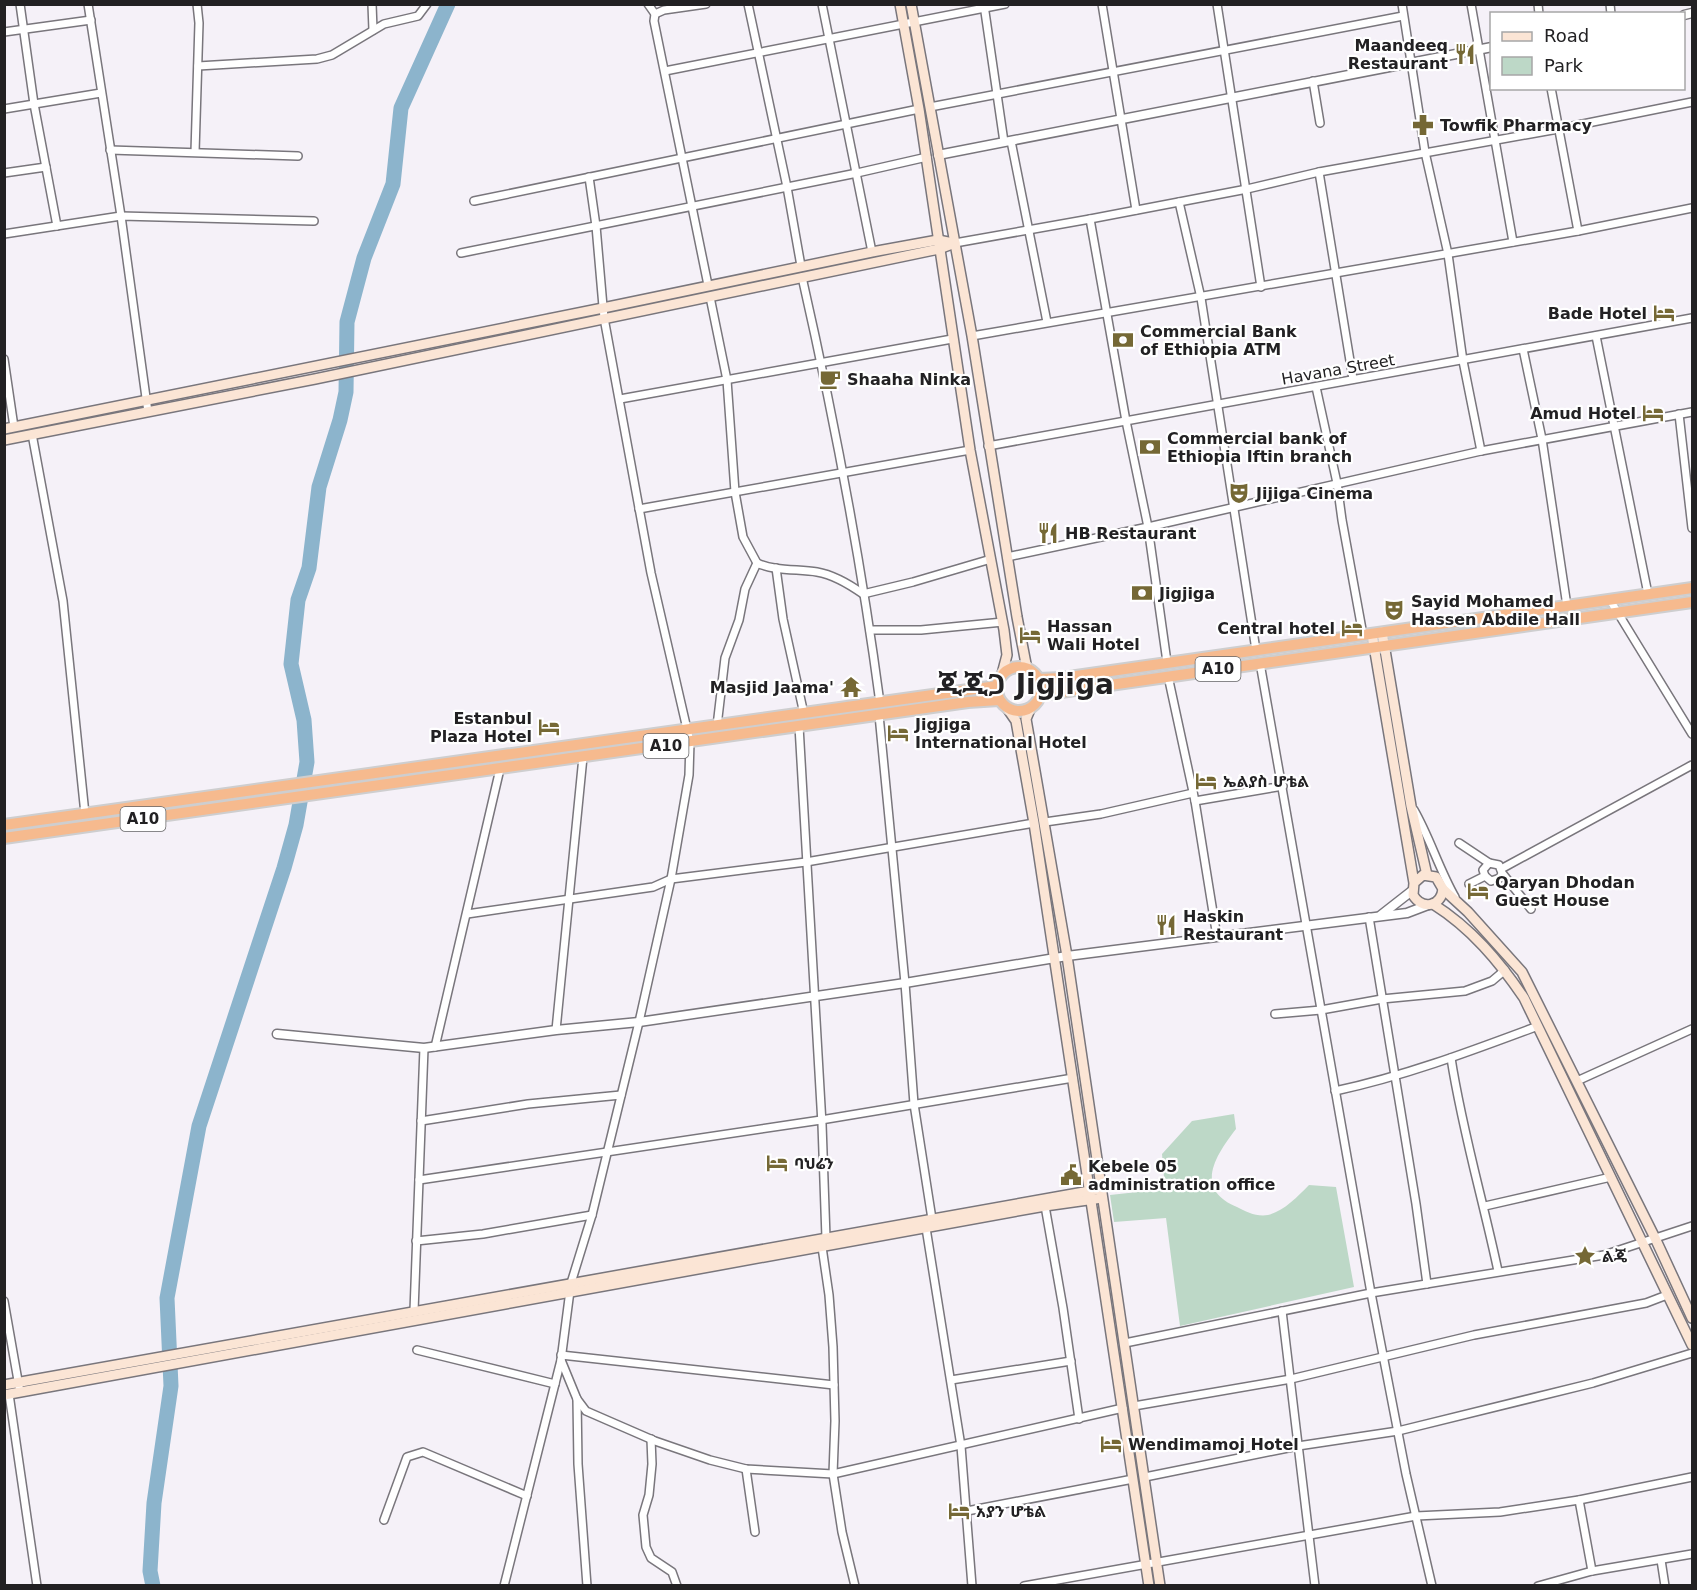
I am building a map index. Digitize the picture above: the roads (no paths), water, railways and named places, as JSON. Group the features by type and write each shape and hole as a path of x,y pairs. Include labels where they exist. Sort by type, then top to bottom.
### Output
{"highway":[{"name":"A10","path":"1039,679 1062,678 1692,588"},
{"name":"A10","path":"1040,695 1692,602"},
{"path":"1003,704 997,686 1002,674 1012,668 1028,669 1041,684 1040,695 1031,707"},
{"name":"A10","path":"4,825 997,686"},
{"name":"A10","path":"4,838 879,715 1003,704 1017,711 1031,707"}],"main road":[{"path":"900,4 927,157 970,450 1003,622 1007,655 1002,674"},
{"path":"911,4 956,243 988,446 1023,652 1028,669"},
{"path":"4,440 390,364 604,313 708,285 872,252 956,243"},
{"path":"9,428 388,352 604,313 710,297 802,278 939,244"},
{"path":"1372,633 1379,646 1427,875"},
{"path":"1379,646 1413,895 1419,902 1430,905 1462,924 1505,970 1524,998 1692,1345"},
{"path":"1003,704 1017,721 1055,958 1149,1586"},
{"path":"1031,707 1026,719 1066,956 1160,1586"},
{"path":"1413,886 1420,877 1427,875 1436,877 1443,889 1441,898 1430,905"},
{"path":"1443,889 1522,972 1692,1318"},
{"path":"824,1242 926,1228 1101,1193"},
{"path":"19,1387 144,1370 824,1242 932,1219 1091,1195"},
{"path":"6,1391 141,1359 414,1311 571,1288"}],"street":[{"path":"20,4 34,104 57,226"},
{"path":"88,4 121,216 148,412"},
{"path":"195,153 198,66 197,4"},
{"path":"372,4 372,30"},
{"path":"198,66 317,59 332,55 384,24 418,16 428,4"},
{"path":"648,4 655,14 654,21 708,285"},
{"path":"655,14 664,10 706,4"},
{"path":"748,4 787,187 801,266"},
{"path":"822,4 872,252"},
{"path":"665,71 1005,4"},
{"path":"1102,4 1136,210"},
{"path":"1217,4 1261,287"},
{"path":"1402,4 1425,152 1448,254 1463,361 1481,451"},
{"path":"1471,4 1513,242"},
{"path":"984,7 998,94 1047,322"},
{"path":"930,107 1404,16"},
{"path":"4,32 91,20"},
{"path":"938,155 1490,47"},
{"path":"1313,81 1320,123"},
{"path":"1551,90 1578,231"},
{"path":"4,109 101,93"},
{"path":"956,243 1029,231 1247,189 1319,172 1558,129 1692,102"},
{"path":"474,201 919,109"},
{"path":"110,150 298,156"},
{"path":"461,253 927,157"},
{"path":"4,173 46,167"},
{"path":"1319,172 1353,379"},
{"path":"504,1586 561,1358 571,1288 592,1215 639,1023 671,879 689,775 690,742 651,573 604,313 589,177"},
{"path":"1179,202 1201,298 1256,650"},
{"path":"972,336 1578,231 1692,208"},
{"path":"4,234 121,216 314,221"},
{"path":"1090,219 1126,421 1148,527 1167,662"},
{"path":"802,278 822,363 843,472 880,703"},
{"path":"710,297 727,380 735,492 743,537 757,562 776,567 818,572 836,578 863,594 991,559"},
{"name":"Havana Street","path":"988,446 1692,318"},
{"path":"1596,336 1648,594"},
{"path":"620,399 952,339"},
{"path":"1523,350 1542,439 1567,606"},
{"path":"4,359 9,428"},
{"path":"1316,387 1337,483 1347,555 1372,633"},
{"path":"1007,557 1481,451 1692,412"},
{"path":"1679,414 1692,523"},
{"path":"32,434 63,601 85,814"},
{"path":"639,509 970,450"},
{"path":"717,726 725,658 739,620 745,589 757,562"},
{"path":"776,567 783,619 804,714"},
{"path":"1610,600 1692,734"},
{"path":"870,630 921,630 1003,622"},
{"path":"1260,663 1371,1293 1432,1586"},
{"path":"1168,676 1195,801 1217,937"},
{"path":"879,715 906,983 914,1104 932,1219"},
{"path":"799,726 821,1120 824,1242 834,1384 833,1474 842,1533 855,1586"},
{"path":"556,1030 583,757"},
{"path":"1489,863 1483,870 1485,876 1491,881 1496,880 1501,871 1692,765"},
{"path":"435,1047 501,769"},
{"path":"1195,801 1283,786"},
{"path":"1045,822 1101,814 1193,793"},
{"path":"1412,806 1425,829 1444,879 1460,905"},
{"path":"467,914 567,901 653,887 671,879 806,862 1034,824"},
{"path":"1459,843 1489,863 1499,865 1501,871 1531,909"},
{"path":"1469,884 1485,876"},
{"path":"1381,915 1413,886"},
{"path":"277,1034 424,1048 435,1047 556,1030 639,1023 906,983 1066,956 1407,913 1430,905"},
{"path":"1369,917 1427,1284"},
{"path":"1275,1014 1321,1010 1382,999 1465,991 1492,981 1505,970"},
{"path":"1335,1091 1395,1076 1538,1026"},
{"path":"1577,1081 1692,1029"},
{"path":"414,1311 424,1048"},
{"path":"1451,1058 1457,1097 1485,1206 1498,1271"},
{"path":"419,1180 821,1120 1073,1078"},
{"path":"421,1121 528,1104 621,1095"},
{"path":"1485,1206 1611,1177"},
{"path":"1045,1206 1079,1419"},
{"path":"416,1241 483,1234 592,1215"},
{"path":"1125,1343 1371,1293 1604,1255 1692,1226"},
{"path":"926,1228 961,1446 972,1586"},
{"path":"1134,1406 1291,1379 1505,1329 1646,1303 1667,1295"},
{"path":"4,1301 19,1387"},
{"path":"1282,1311 1315,1586"},
{"path":"417,1350 555,1384"},
{"path":"1145,1477 1298,1446 1398,1431 1593,1383 1692,1353"},
{"path":"561,1358 834,1384"},
{"path":"561,1358 577,1399 586,1411 710,1460 746,1469 833,1474 1123,1408"},
{"path":"951,1380 1071,1361"},
{"path":"6,1391 37,1586"},
{"path":"577,1399 578,1464 587,1586"},
{"path":"651,1438 652,1464 649,1495 643,1515 646,1547 651,1558 672,1572 676,1586"},
{"path":"384,1520 407,1457 423,1452 527,1496"},
{"path":"746,1469 755,1532"},
{"path":"1023,1586 1157,1560 1416,1516 1500,1512 1579,1500 1692,1477"},
{"path":"967,1511 1133,1479"},
{"path":"1579,1500 1592,1571"},
{"path":"1538,1586 1592,1571 1692,1554"},
{"path":"1661,1560 1665,1586"}],"waterway":[{"path":"153,1586 150,1571 154,1503 171,1386 167,1298 199,1126 296,825 307,762 304,720 291,664 298,600 309,568 319,487 340,420 346,392 347,322 364,258 393,184 401,108 448,4"}],"place":[{"name":"Maandeeq Restaurant","path":"1465,54"},
{"name":"Towfik Pharmacy","path":"1423,125"},
{"name":"Bade Hotel","path":"1664,313"},
{"name":"Commercial Bank of Ethiopia ATM","path":"1123,340"},
{"name":"Shaaha Ninka","path":"830,379"},
{"name":"Amud Hotel","path":"1653,413"},
{"name":"Commercial bank of Ethiopia Iftin branch","path":"1150,447"},
{"name":"Jijiga Cinema","path":"1239,493"},
{"name":"HB Restaurant","path":"1048,533"},
{"name":"Jigjiga","path":"1142,593"},
{"name":"Sayid Mohamed Hassen Abdile Hall","path":"1394,610"},
{"name":"Central hotel","path":"1352,628"},
{"name":"Hassan Wali Hotel","path":"1030,635"},
{"name":"Masjid Jaama'","path":"851,687"},
{"name":"Estanbul Plaza Hotel","path":"549,727"},
{"name":"Jigjiga International Hotel","path":"898,733"},
{"name":"ኤልያስ ሆቴል","path":"1206,781"},
{"name":"Qaryan Dhodan Guest House","path":"1478,891"},
{"name":"Haskin Restaurant","path":"1166,925"},
{"name":"ባህሬን","path":"777,1163"},
{"name":"Kebele 05 administration office","path":"1071,1175"},
{"name":"ልጄ","path":"1585,1256"},
{"name":"Wendimamoj Hotel","path":"1111,1444"},
{"name":"አያን ሆቴል","path":"959,1511"}],"district":[{"name":"ጂጂጋ Jigjiga","path":"1025,684"}]}
